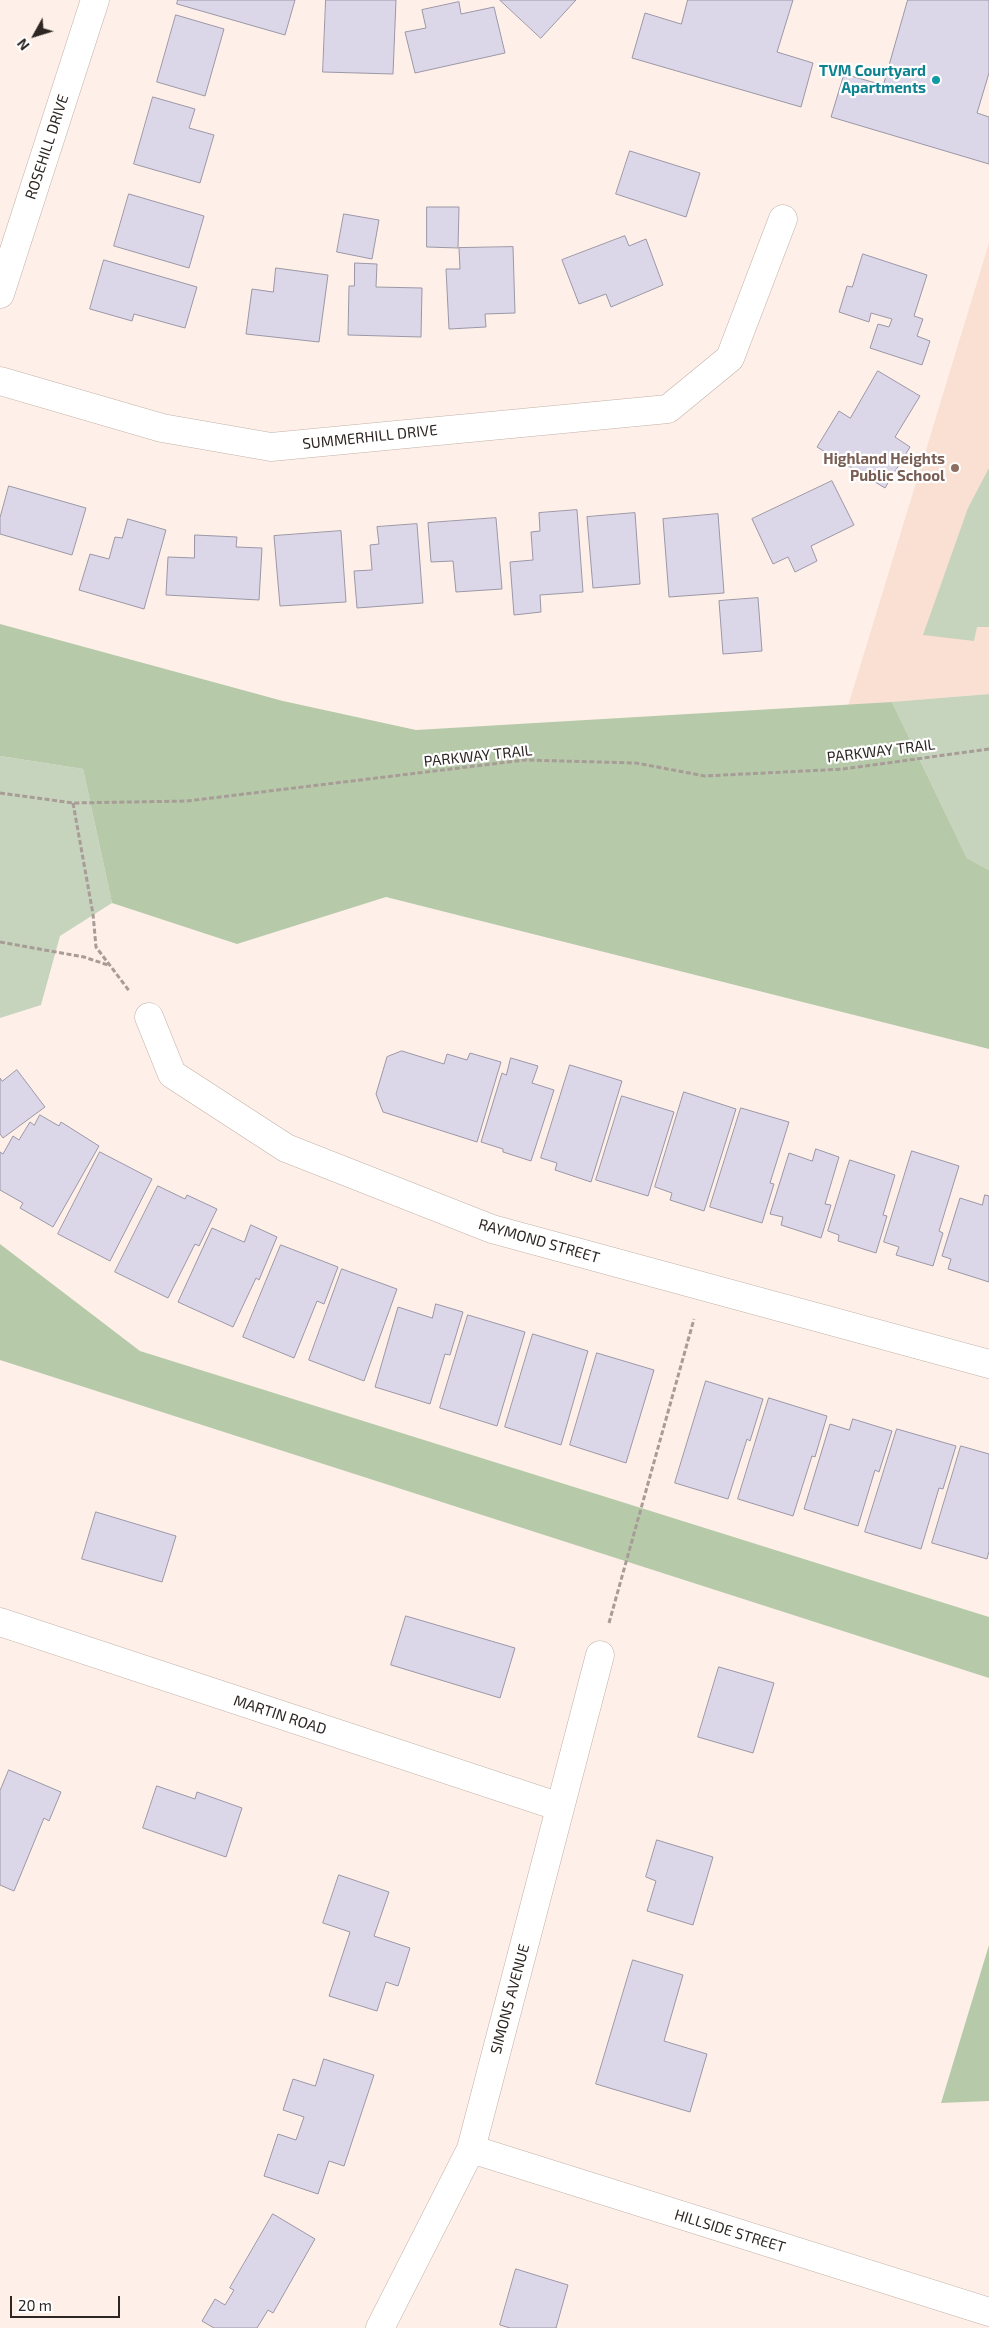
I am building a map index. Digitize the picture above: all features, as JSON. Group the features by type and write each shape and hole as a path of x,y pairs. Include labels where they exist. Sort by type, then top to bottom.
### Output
{"street":[{"name":"ROSEHILL DRIVE","path":"0,294 95,0"},
{"name":"SUMMERHILL DRIVE","path":"0,381 162,428 271,447 668,409 730,358 783,219"},
{"name":"RAYMOND STREET","path":"149,1017 172,1074 286,1148 492,1229 989,1364"},
{"name":"MARTIN ROAD","path":"0,1622 560,1807"},
{"name":"SIMONS AVENUE","path":"380,2328 471,2149 600,1655"},
{"name":"HILLSIDE STREET","path":"471,2149 989,2312"}],"path":[{"name":"PARKWAY TRAIL","path":"0,793 72,803 187,801 525,760 636,763 705,776 843,769 989,749"},
{"path":"72,803 93,914 96,947 149,1017"},
{"path":"0,942 84,957 109,965"},
{"path":"600,1655 704,1287"}],"shaded area":[{"name":"Highland Heights Public School","path":"989,243 989,694 848,706"}],"green space":[{"path":"989,468 989,627 977,627 974,641 923,635 968,508"},
{"path":"0,624 283,701 416,730 892,702 967,858 989,870 989,1049 386,897 237,944 112,903 83,769 0,756"},
{"path":"989,694 989,870 967,858 892,702"},
{"path":"0,756 83,769 112,903 60,936 41,1005 0,1018"},
{"path":"0,1244 140,1351 989,1617 989,1678 0,1360"},
{"path":"989,1945 989,2101 941,2103"}],"building":[{"path":"178,0 295,0 285,35 177,4"},
{"path":"326,0 396,0 393,74 323,72"},
{"path":"500,0 576,0 541,38"},
{"name":"TVM Courtyard Apartments","path":"688,0 793,0 777,52 813,63 801,107 632,58 645,13 681,24"},
{"name":"TVM Courtyard Apartments","path":"908,0 989,0 989,73 977,113 989,117 989,164 831,117 844,74 883,85"},
{"path":"459,2 461,14 494,7 505,53 415,73 405,32 426,28 422,10"},
{"path":"176,15 224,29 205,96 157,82"},
{"path":"153,97 195,109 189,128 214,135 200,183 134,164"},
{"path":"630,151 700,173 686,217 616,194"},
{"path":"129,194 204,216 189,268 114,246"},
{"path":"427,207 459,207 458,248 427,247"},
{"path":"344,214 379,220 372,259 337,252"},
{"path":"625,236 629,246 646,239 663,285 611,307 606,294 579,304 562,260"},
{"path":"513,247 515,313 485,314 486,327 449,329 446,269 460,269 459,248"},
{"path":"863,254 927,275 914,316 923,319 917,336 930,341 922,365 870,348 878,324 889,327 892,319 871,313 869,322 839,312 847,286 852,287"},
{"path":"104,260 197,287 185,328 134,314 132,321 90,309"},
{"path":"355,263 377,264 376,287 422,288 421,337 348,335 349,286 354,286"},
{"path":"276,268 328,275 319,342 246,334 252,289 273,292"},
{"path":"878,371 920,396 895,437 910,447 885,488 817,447 839,411 850,418"},
{"path":"832,481 854,525 811,546 817,561 795,572 788,557 773,564 752,519"},
{"path":"9,486 86,508 72,555 0,534 0,518"},
{"path":"577,510 583,592 540,595 541,612 514,615 510,562 533,560 531,532 540,531 539,513"},
{"path":"635,513 640,584 593,588 587,517"},
{"path":"718,514 724,593 669,597 663,519"},
{"path":"496,518 502,589 456,592 453,561 431,562 428,523"},
{"path":"128,519 166,530 144,609 79,590 90,554 109,559 115,537 122,538"},
{"path":"417,524 423,603 357,608 354,571 372,570 370,545 379,544 377,527"},
{"path":"341,531 346,602 280,606 274,536"},
{"path":"195,535 237,537 236,547 262,548 259,600 166,595 168,557 194,558"},
{"path":"758,598 762,651 723,654 719,601"},
{"path":"402,1051 444,1064 447,1054 467,1060 470,1053 501,1062 477,1142 383,1112 376,1094 387,1057"},
{"path":"511,1058 538,1066 532,1083 554,1090 531,1161 503,1152 503,1149 481,1142 502,1073 506,1075"},
{"path":"570,1065 622,1081 591,1182 555,1170 557,1163 541,1158"},
{"path":"17,1070 45,1107 3,1138 0,1134 0,1078 2,1081"},
{"path":"684,1092 736,1109 704,1211 670,1200 672,1193 655,1187"},
{"path":"622,1096 674,1112 648,1196 596,1180"},
{"path":"741,1108 789,1122 770,1183 774,1184 762,1223 710,1207"},
{"path":"40,1115 59,1126 61,1122 99,1146 53,1227 20,1208 23,1203 0,1190 0,1152 3,1154 13,1136 19,1140 30,1122 34,1125"},
{"path":"816,1149 839,1157 825,1204 831,1205 821,1238 781,1225 783,1217 770,1214 789,1153 812,1161"},
{"path":"912,1151 959,1166 939,1231 943,1233 933,1266 896,1255 899,1247 884,1242"},
{"path":"100,1152 152,1179 110,1261 58,1234"},
{"path":"850,1160 895,1175 883,1215 887,1216 876,1253 838,1241 839,1235 828,1231"},
{"path":"158,1186 185,1199 187,1195 217,1209 199,1246 195,1244 168,1298 115,1272"},
{"path":"985,1195 989,1196 989,1282 948,1269 951,1259 942,1256 960,1198 982,1205"},
{"path":"251,1225 277,1237 259,1280 256,1278 233,1327 178,1302 212,1228 244,1242"},
{"path":"281,1245 338,1267 324,1304 317,1301 294,1358 243,1337"},
{"path":"342,1269 397,1289 364,1381 309,1360"},
{"path":"436,1304 463,1312 450,1355 445,1354 430,1404 375,1387 398,1307 432,1318"},
{"path":"468,1315 525,1332 497,1426 440,1408"},
{"path":"533,1334 588,1351 561,1445 505,1427"},
{"path":"597,1353 654,1370 626,1463 570,1445"},
{"path":"706,1381 763,1399 750,1441 747,1439 728,1499 675,1483"},
{"path":"769,1398 827,1416 815,1457 812,1456 793,1516 738,1499"},
{"path":"853,1419 892,1431 879,1472 875,1470 858,1526 804,1509 830,1424 849,1430"},
{"path":"897,1429 956,1446 943,1489 939,1488 921,1549 865,1532"},
{"path":"961,1446 989,1454 989,1551 987,1559 932,1543"},
{"path":"96,1512 176,1536 162,1582 82,1559"},
{"path":"406,1616 515,1648 500,1698 391,1665"},
{"path":"719,1667 774,1683 753,1753 698,1737"},
{"path":"9,1770 61,1792 49,1821 44,1818 14,1891 0,1885 0,1791"},
{"path":"157,1786 195,1799 197,1792 242,1808 226,1857 143,1828"},
{"path":"657,1840 713,1857 693,1925 647,1911 656,1881 646,1877"},
{"path":"339,1875 389,1892 374,1936 410,1948 398,1986 386,1982 377,2011 329,1996 350,1932 323,1923"},
{"path":"633,1960 683,1975 664,2041 707,2054 690,2112 596,2084"},
{"path":"324,2059 374,2075 344,2166 329,2161 318,2194 264,2176 278,2134 296,2140 304,2117 283,2110 293,2079 315,2086"},
{"path":"273,2214 315,2239 273,2313 268,2310 257,2328 214,2328 202,2321 215,2299 225,2305 234,2290 230,2288"},
{"path":"516,2269 568,2285 556,2328 510,2328 500,2325"}],"place":[{"name":"TVM Courtyard Apartments","path":"936,80"},
{"name":"Highland Heights Public School","path":"955,468"}]}
